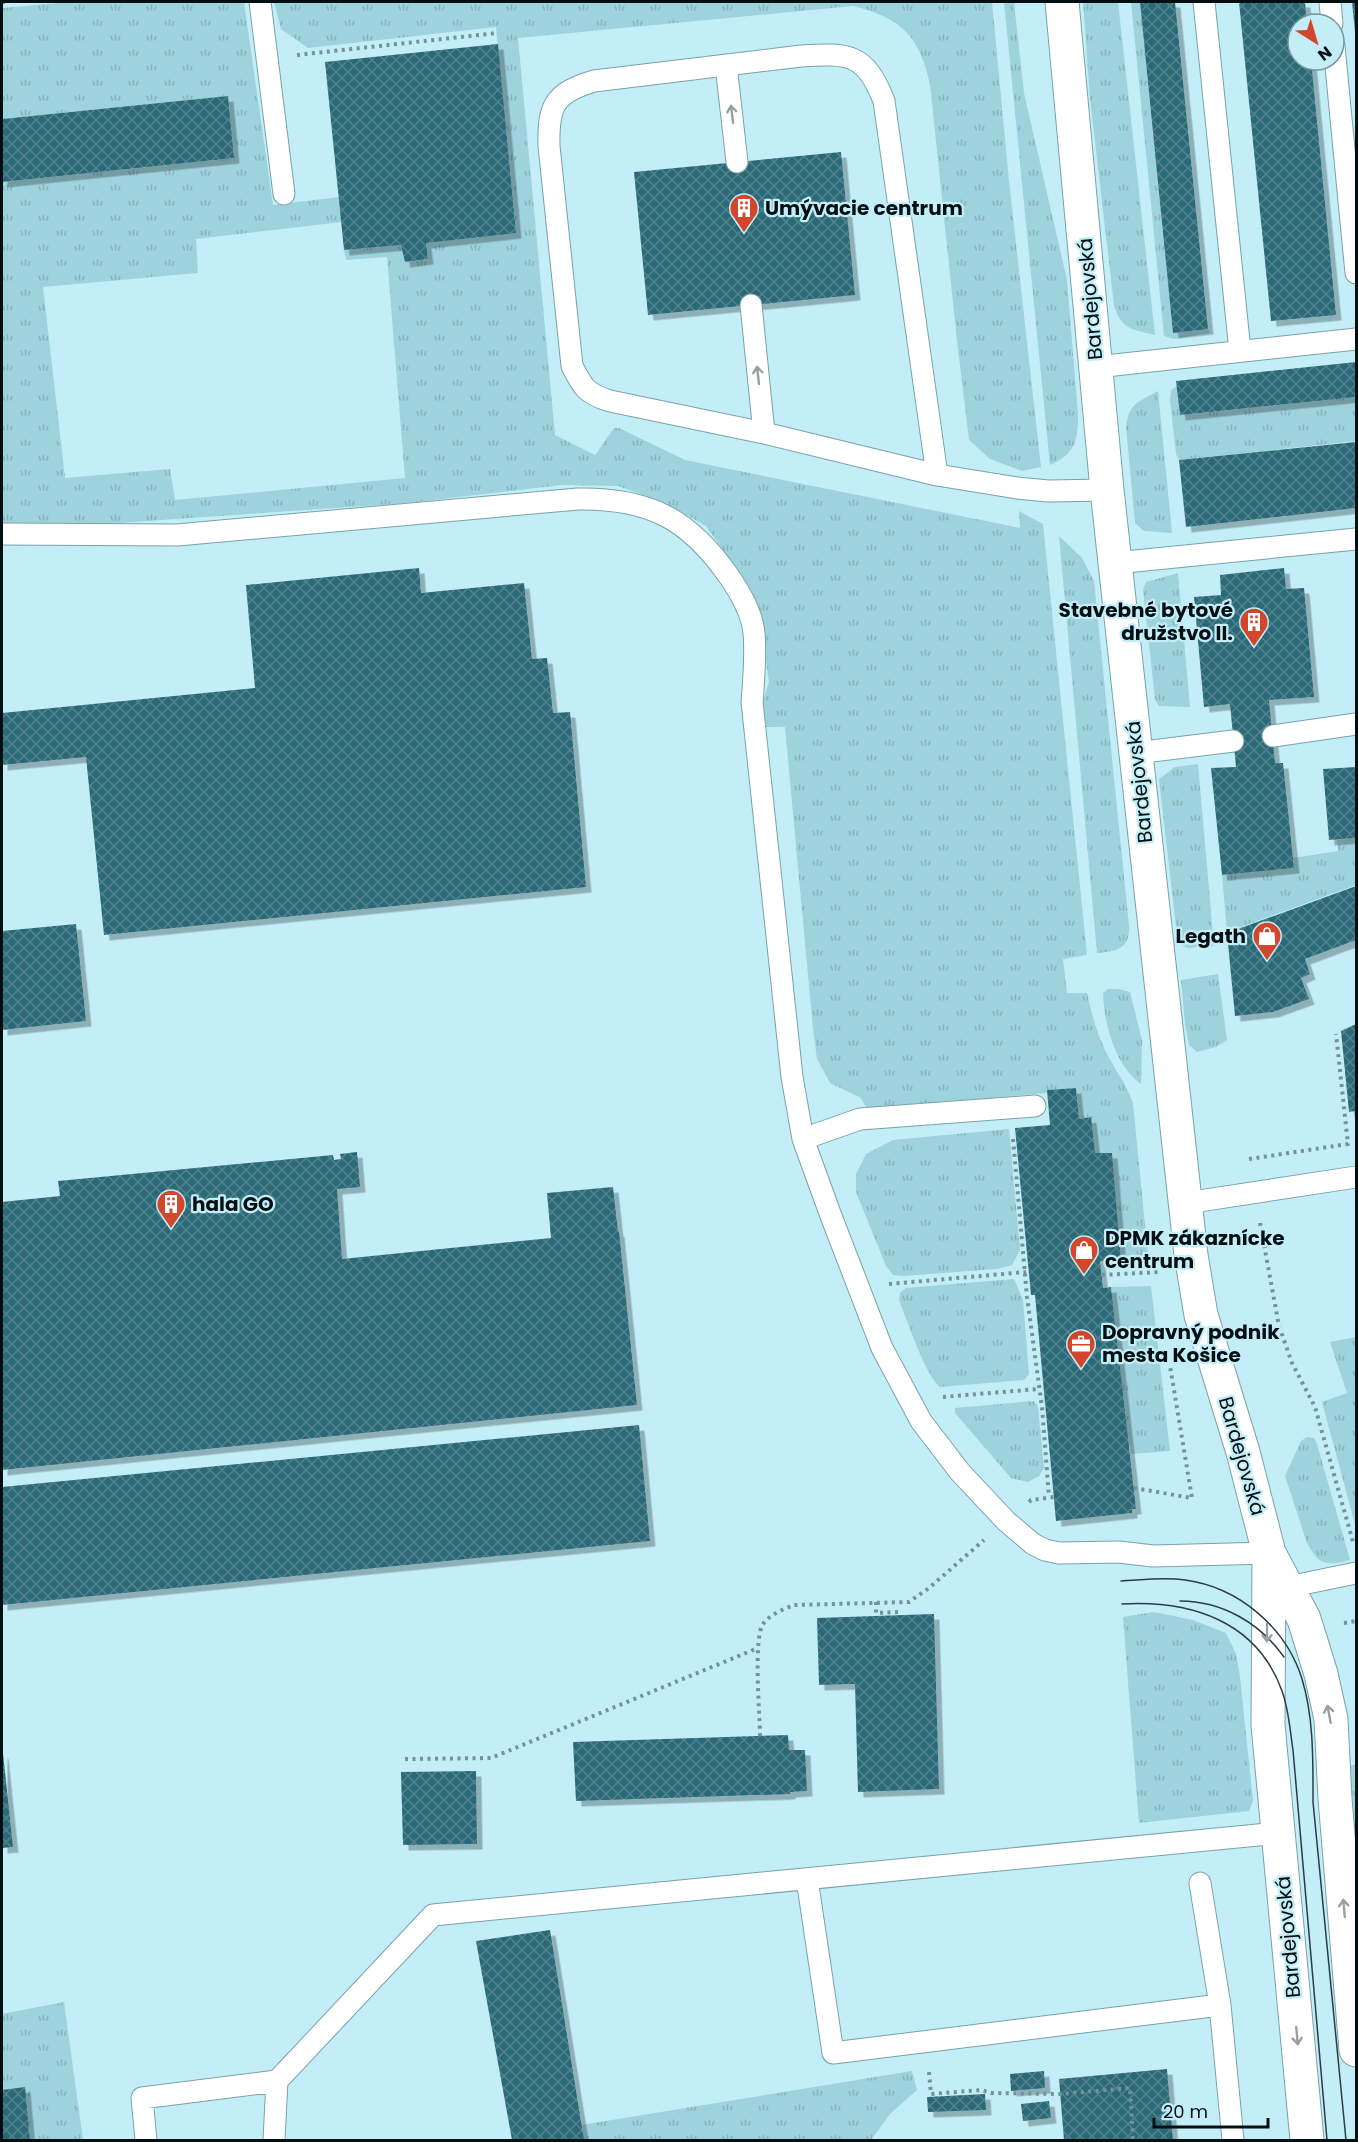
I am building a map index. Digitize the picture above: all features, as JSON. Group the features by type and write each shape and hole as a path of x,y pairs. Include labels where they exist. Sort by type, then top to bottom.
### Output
{"street":[{"name":"Bardejovská","path":"1062,2 1107,490 1191,1255 1201,1315 1243,1452 1278,1589 1268,1725 1307,2140"},
{"name":"Bardejovská","path":"1278,1589 1304,1619 1321,1674 1331,1719 1336,1811 1356,2050"}],"lane":[{"path":"260,2 284,194"},
{"path":"1204,2 1240,351"},
{"path":"938,476 884,101 867,68 856,60 835,54 594,81 564,94 553,106 549,122 572,366 585,390 596,397 610,401 764,433 938,476 1048,491 1107,490"},
{"path":"726,65 737,162"},
{"path":"1337,72 1356,273"},
{"path":"751,305 764,433"},
{"path":"1096,366 1356,339"},
{"path":"2,534 177,536 604,498 656,511 672,518 689,530 706,545 733,582 745,603 754,631 755,668 752,702 792,1077 803,1139 882,1348 921,1421 960,1472 1006,1521 1033,1544 1045,1550 1059,1553 1119,1552 1153,1556 1269,1553"},
{"path":"1115,563 1356,539"},
{"path":"1273,736 1356,724"},
{"path":"1136,753 1233,741"},
{"path":"803,1139 860,1119 1035,1106"},
{"path":"1186,1203 1356,1177"},
{"path":"1278,1589 1356,1573"},
{"path":"146,2140 142,2098 277,2080 433,1915 1278,1833"},
{"path":"807,1879 833,2053 1220,2005"},
{"path":"1200,1883 1220,2005 1233,2140"},
{"path":"274,2140 277,2080"}],"path":[{"path":"267,58 497,33"},
{"path":"1249,1159 1348,1143 1336,1034"},
{"path":"760,1736 758,1648 762,1624 779,1610 794,1605 909,1602 929,1588 1031,1500 1052,1497 1038,1389 1010,1108"},
{"path":"1254,1192 1279,1326 1292,1363 1315,1407 1353,1543"},
{"path":"859,1287 1026,1272"},
{"path":"1102,1275 1160,1272"},
{"path":"1134,1488 1192,1498 1170,1366"},
{"path":"910,1400 1038,1389"},
{"path":"876,1602 876,1613 899,1612 900,1616"},
{"path":"1343,1623 1356,1621"},
{"path":"405,1759 491,1758 758,1648"},
{"path":"931,2094 981,2090 991,2093 1060,2094 1130,2088 1133,2140"}],"green space":[{"path":"69,2 244,2 273,205 339,197 342,222 196,239 198,273 43,287 65,478 170,469 175,500 405,478 387,257 346,260 344,250 401,245 406,262 428,259 426,243 516,232 496,27 308,48 281,29 274,2 992,2 1009,181 1041,467 1022,471 990,459 969,440 930,84 926,67 913,41 896,23 884,16 853,6 518,38 555,435 595,455 614,428 619,428 685,460 1020,528 1019,511 1043,524 1087,955 1063,959 1067,993 1087,993 1101,1041 1133,1103 1148,1256 1121,1259 1112,1153 1095,1153 1090,1117 1079,1119 1076,1088 1047,1090 1047,1093 867,1109 861,1098 830,1083 817,1059 813,1029 785,727 765,727 762,704 769,682 762,630 742,577 706,526 666,503 618,486 562,485 408,503 74,526 2,526 2,182 234,158 228,96 2,119 2,8"},
{"path":"1004,2 1014,2 1024,93 1067,280 1078,414 1077,431 1070,451 1059,461 1050,465"},
{"path":"1083,2 1118,2 1155,335 1128,327 1120,319 1114,305 1090,99"},
{"path":"1131,2 1140,2 1173,332 1208,329 1210,333 1174,339 1164,336"},
{"path":"1177,386 1180,415 1356,397 1356,441 1179,460 1176,454 1170,400 1171,390"},
{"path":"1158,391 1172,533 1144,531 1135,523 1127,419 1136,404"},
{"path":"1059,536 1082,558 1094,581 1129,926 1125,944 1116,950 1097,953"},
{"path":"1178,573 1190,707 1159,706 1155,699 1143,590 1146,582"},
{"path":"1198,764 1214,946 1188,948 1178,944 1159,779 1175,767"},
{"path":"1356,838 1356,885 1227,932 1222,875 1294,868 1293,858 1338,851 1337,840"},
{"path":"1218,974 1227,1040 1216,1047 1197,1052 1189,1045 1181,980"},
{"path":"1108,989 1130,992 1142,1040 1141,1084 1124,1066 1113,1043 1104,1005 1103,993"},
{"path":"1009,1129 1020,1250 1012,1265 997,1269 893,1275 886,1266 856,1192 856,1174 866,1154 893,1140"},
{"path":"1014,1279 1023,1300 1029,1374 1024,1380 940,1387 928,1371 917,1346 899,1300 900,1293 906,1288"},
{"path":"1151,1286 1170,1451 1131,1454 1130,1445 1127,1445 1111,1287"},
{"path":"1356,1337 1356,1528 1322,1402 1347,1393 1330,1342"},
{"path":"1034,1401 1038,1407 1044,1468 1039,1476 1028,1482 1011,1478 955,1413 955,1408"},
{"path":"1307,1437 1314,1438 1317,1444 1350,1560 1335,1563 1324,1562 1311,1551 1307,1543 1285,1476 1301,1441"},
{"path":"1154,1612 1193,1620 1226,1633 1236,1654 1240,1677 1253,1801 1249,1811 1139,1823 1123,1617"},
{"path":"1350,1765 1356,1765 1356,1926"},
{"path":"64,2002 83,2140 30,2140 25,2088 2,2090 2,2014"},
{"path":"912,2071 917,2090 890,2114 871,2140 584,2140 581,2125"}],"building":[{"path":"1140,2 1175,2 1208,329 1173,333"},
{"path":"1239,2 1305,2 1306,12 1286,12 1286,72 1312,72 1336,315 1271,321"},
{"path":"1352,2 1356,2 1356,32 1355,32"},
{"path":"498,44 516,233 426,243 428,259 405,262 401,245 344,250 325,62"},
{"path":"228,96 234,158 2,182 2,119"},
{"name":"Umývacie centrum","path":"841,152 855,295 648,315 634,172"},
{"path":"1356,362 1356,397 1180,415 1176,381"},
{"path":"1356,442 1356,508 1186,527 1179,460"},
{"path":"419,568 421,593 524,583 532,659 547,658 553,713 570,712 586,887 104,935 86,757 2,765 2,713 255,688 246,585"},
{"path":"1284,568 1286,589 1304,588 1314,697 1269,700 1275,763 1283,763 1294,868 1222,875 1211,768 1236,767 1230,704 1204,707 1194,597 1221,595 1220,575"},
{"path":"1356,767 1356,838 1329,840 1323,769"},
{"path":"1356,886 1356,940 1305,959 1310,974 1301,978 1309,999 1273,1012 1235,1016 1227,933"},
{"path":"76,924 86,1021 2,1030 2,931"},
{"path":"1356,1024 1356,1111 1349,1112 1341,1031"},
{"path":"1076,1088 1079,1119 1091,1117 1095,1153 1112,1153 1121,1259 1100,1261 1103,1288 1111,1287 1136,1509 1132,1509 1132,1513 1056,1521 1035,1295 1031,1295 1015,1128 1050,1125 1047,1090"},
{"path":"357,1152 360,1187 337,1189 342,1259 551,1238 547,1193 613,1187 637,1405 2,1470 2,1202 60,1196 58,1181 333,1155 334,1160 341,1159 340,1154"},
{"path":"639,1425 650,1541 2,1605 2,1487"},
{"path":"934,1614 939,1789 858,1792 855,1684 819,1685 817,1618"},
{"path":"788,1735 789,1750 805,1750 807,1791 790,1792 790,1794 576,1801 573,1742"},
{"path":"2,1754 13,1847 2,1848"},
{"path":"476,1771 477,1844 403,1845 401,1772"},
{"path":"550,1930 584,2140 512,2140 476,1941"},
{"path":"1167,2069 1173,2140 1064,2140 1059,2079"},
{"path":"1044,2071 1045,2088 1011,2091 1010,2074"},
{"path":"25,2087 30,2140 2,2140 2,2090"},
{"path":"985,2094 986,2110 928,2112 927,2097"},
{"path":"1049,2101 1051,2118 1023,2121 1021,2104"}],"tram line":[{"path":"1121,1581 1177,1579 1205,1584 1223,1591 1241,1601 1272,1627 1295,1660 1306,1694 1311,1725 1313,1802 1346,2140"},
{"path":"1180,1601 1211,1605 1239,1616 1264,1634 1284,1657"},
{"path":"1122,1604 1173,1606 1196,1611 1218,1620 1239,1632 1256,1647 1271,1667 1282,1691 1288,1713 1293,1750 1327,2140"}],"place":[{"name":"Umývacie centrum","path":"744,234"},
{"name":"Stavebné bytové družstvo II.","path":"1254,648"},
{"name":"Legath","path":"1267,962"},
{"name":"hala GO","path":"171,1230"},
{"name":"DPMK zákaznícke centrum","path":"1084,1276"},
{"name":"Dopravný podnik mesta Košice","path":"1081,1370"}]}
